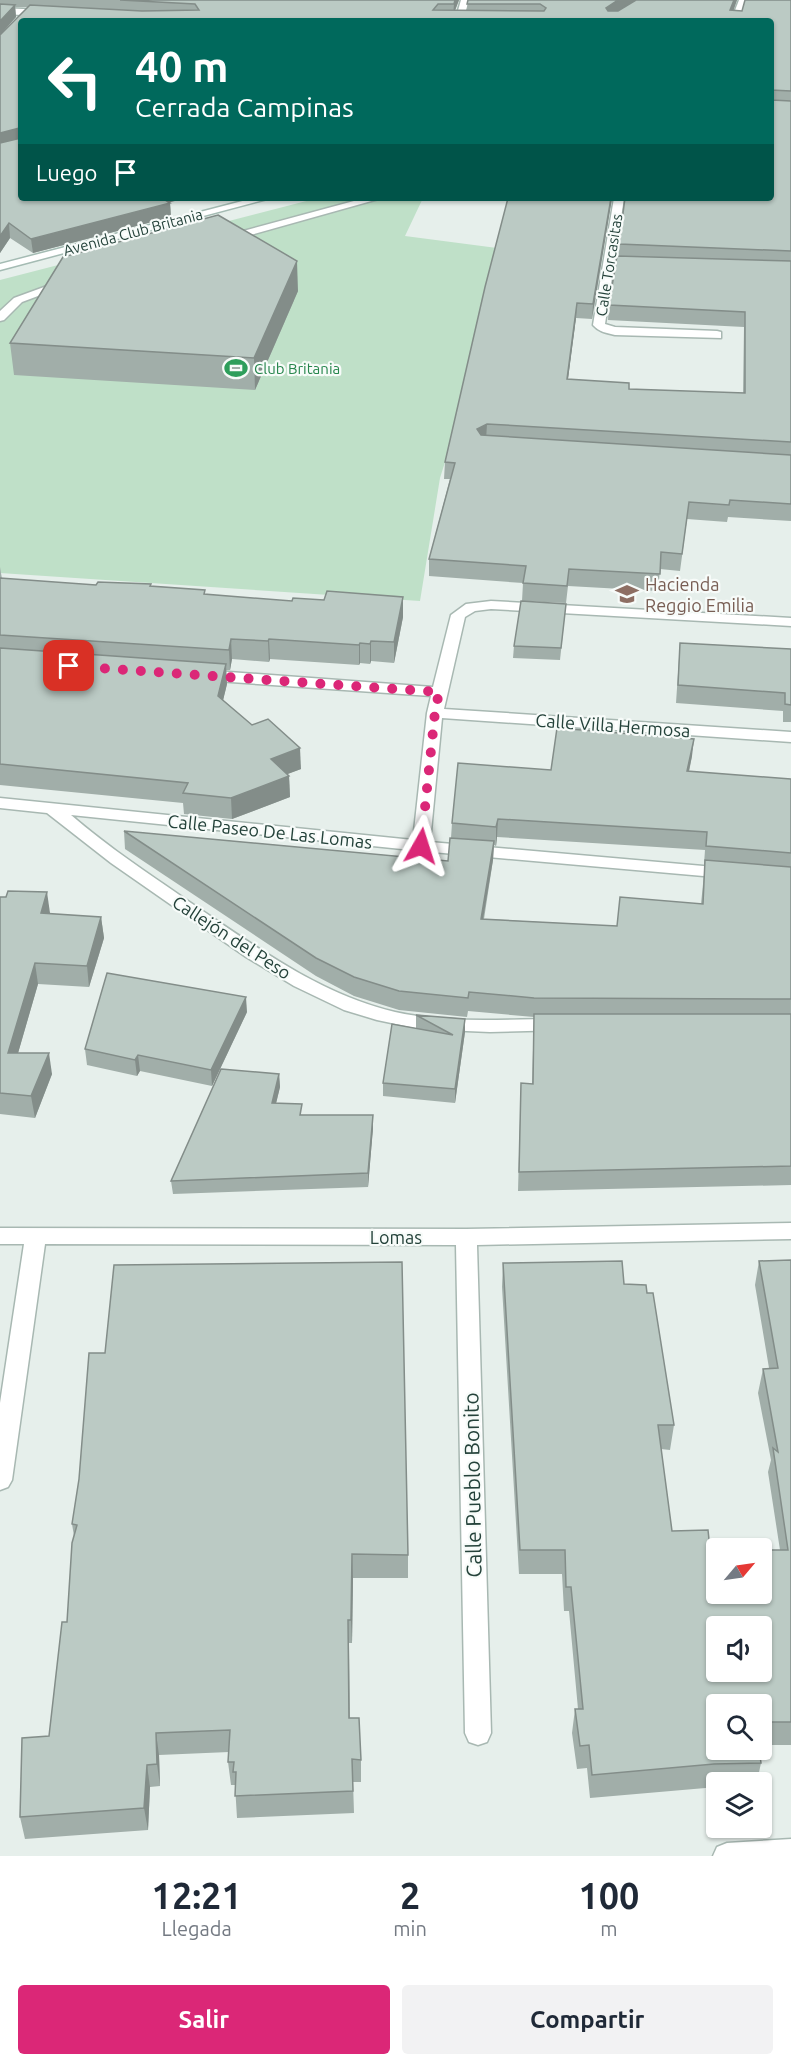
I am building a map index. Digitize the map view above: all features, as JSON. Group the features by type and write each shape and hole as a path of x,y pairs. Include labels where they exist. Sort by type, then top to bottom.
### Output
{"street":[{"path":"460,18 465,0"},
{"path":"736,18 743,0"},
{"path":"0,11 51,14"},
{"path":"22,18 27,12"},
{"name":"Avenida Club Britania","path":"0,267 254,201"},
{"path":"209,243 366,201"},
{"name":"Calle Torcasitas","path":"619,201 615,265 599,325 615,332 717,335"},
{"path":"0,317 18,300 74,279"},
{"path":"421,846 439,692 458,615 471,607 491,605 791,622"},
{"path":"190,675 439,692"},
{"name":"Calle Villa Hermosa","path":"435,712 791,737"},
{"name":"Calle Paseo De Las Lomas","path":"0,803 421,846 743,874"},
{"name":"Callejón del Peso","path":"53,809 90,841 258,958 326,994 378,1014 427,1022 486,1025 580,1025"},
{"name":"Lomas","path":"0,1236 466,1237 791,1231"},
{"path":"0,1480 36,1236"},
{"name":"Calle Pueblo Bonito","path":"466,1237 478,1733"},
{"path":"727,1856 791,1852"}],"green space":[{"name":"Club Britania","path":"306,201 422,201 405,236 497,248 464,402 440,478 420,601 0,573 0,280"}],"building":[{"path":"120,0 455,0 454,4 438,4 433,10 544,11 546,8 540,4 467,4 468,0 618,0 606,8 608,11 618,11 636,0 734,0 730,10 742,11 745,0 791,0 791,91 774,90 774,18 18,18 18,128 0,133 0,35 30,5 142,11 199,10 195,4"},
{"path":"0,4 15,5 0,21"},
{"path":"774,100 791,101 791,251 619,244 625,201 774,201"},
{"path":"18,139 18,201 167,201 170,203 31,239 9,223 0,236 0,143"},
{"path":"507,201 610,201 593,304 577,303 567,379 629,383 629,389 745,393 745,312 609,305 617,256 791,261 791,442 487,424 477,429 481,435 791,455 791,504 730,500 729,505 689,502 682,554 661,552 660,574 569,569 567,586 523,583 526,566 429,559 455,463 445,462"},
{"path":"218,215 297,261 254,358 10,343 63,257"},
{"path":"0,578 96,585 98,582 151,584 150,586 205,590 204,594 292,601 293,598 324,600 327,591 403,597 394,642 371,641 370,644 360,643 359,645 231,639 229,650 0,635"},
{"path":"521,601 566,604 561,648 514,646"},
{"path":"680,643 791,649 791,705 785,704 785,693 678,685"},
{"path":"0,648 226,664 218,696 252,725 268,719 300,748 271,759 289,776 231,798 183,793 188,783 0,764"},
{"path":"557,728 694,739 687,771 791,779 791,853 706,846 707,832 498,819 496,827 452,823 458,763 551,770"},
{"path":"124,831 448,861 450,838 494,841 481,919 617,926 620,897 703,904 705,860 791,867 791,999 534,998 469,992 468,998 399,991 354,977 316,958"},
{"path":"8,891 47,892 41,913 101,917 87,966 35,963 8,1053 49,1053 31,1096 0,1093 0,897 6,897"},
{"path":"107,973 246,997 211,1070 138,1055 135,1060 85,1049"},
{"path":"534,1014 791,1014 791,1166 519,1172 521,1083 533,1084"},
{"path":"416,1015 465,1019 455,1089 383,1083 392,1024 453,1035"},
{"path":"221,1069 279,1074 272,1103 302,1104 300,1115 373,1115 368,1173 171,1181"},
{"path":"791,1260 791,1722 772,1722 772,1694 706,1694 706,1760 761,1760 761,1763 714,1764 592,1775 589,1745 580,1746 575,1709 583,1709 571,1587 566,1587 565,1550 520,1550 503,1263 622,1261 624,1284 646,1285 647,1293 653,1293 674,1425 658,1425 672,1531 708,1530 706,1604 772,1604 772,1550 788,1550 773,1448 778,1452 763,1369 778,1368 759,1261"},
{"path":"402,1262 408,1555 352,1554 351,1620 348,1620 349,1718 359,1718 361,1760 352,1759 353,1791 235,1796 234,1762 228,1762 230,1730 156,1733 157,1764 147,1765 144,1808 20,1817 22,1738 49,1736 62,1622 67,1622 72,1543 77,1525 72,1524 79,1479 89,1353 105,1353 114,1265"}],"place":[{"name":"Club Britania","path":"236,368"},
{"name":"Hacienda Reggio Emilia","path":"627,594"}],"route":[{"path":"69,666 439,692 421,846"}]}
